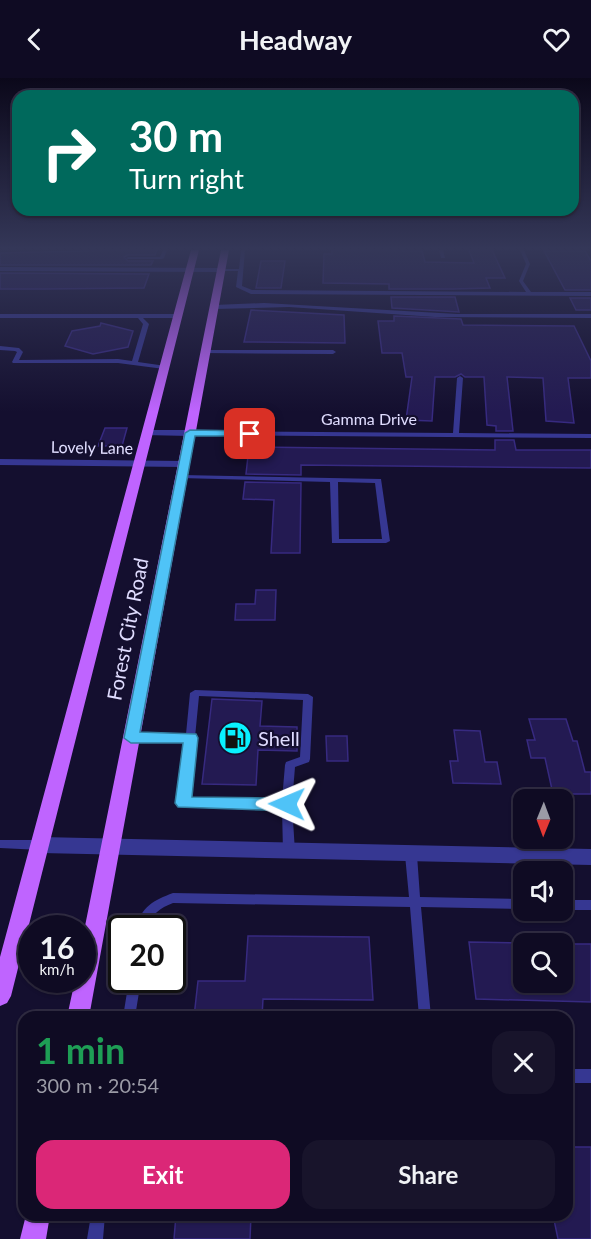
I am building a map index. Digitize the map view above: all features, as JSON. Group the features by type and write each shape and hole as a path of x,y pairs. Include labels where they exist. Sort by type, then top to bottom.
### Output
{"main road":[{"name":"Forest City Road","path":"0,996 181,304"},
{"name":"Forest City Road","path":"79,1011 214,307"},
{"path":"33,1239 37,1221"}],"street":[{"name":"Gamma Drive","path":"147,433 190,433"},
{"name":"Lovely Lane","path":"0,462 140,464 183,471"},
{"path":"40,845 411,855 591,857"}],"lane":[{"path":"214,307 290,304"},
{"path":"297,304 416,315 591,316"},
{"path":"0,316 178,316"},
{"path":"135,362 146,331 146,324 139,316"},
{"path":"0,348 16,349 20,352 15,362 135,362 165,367"},
{"path":"205,352 333,352"},
{"path":"456,435 460,378"},
{"name":"Gamma Drive","path":"190,433 591,436"},
{"path":"183,471 334,481 378,481 386,541 335,541 334,481"},
{"path":"287,804 183,803 195,693 308,697 305,759 290,765 287,804 289,852"},
{"path":"131,738 191,738"},
{"path":"0,844 40,845"},
{"path":"411,855 424,1011"},
{"path":"146,915 154,905 172,898 513,904"},
{"path":"573,904 591,905"},
{"path":"130,1011 133,993"},
{"path":"573,1076 591,1076"},
{"path":"94,1239 97,1221"}],"building":[{"path":"392,304 457,304 459,312 392,308"},
{"path":"573,304 591,304 591,310 576,310"},
{"path":"251,310 344,315 345,343 244,342"},
{"path":"394,316 461,319 463,325 574,326 591,361 591,378 568,378 574,423 546,421 543,378 507,377 513,431 496,431 496,426 487,425 484,377 465,377 461,374 455,377 435,377 432,421 406,420 412,377 406,377 402,353 382,353 378,321 394,321"},
{"path":"101,323 133,331 128,347 93,354 65,346 72,331 100,326"},
{"path":"105,428 127,428 122,446 98,446"},
{"path":"495,440 514,440 516,450 591,450 591,468 301,465 301,475 246,474 249,447 495,450"},
{"path":"245,482 301,483 300,553 271,553 274,500 243,499"},
{"path":"256,590 276,590 275,620 235,620 236,604 255,604"},
{"path":"212,699 262,701 260,726 297,727 297,751 258,750 256,785 202,784"},
{"path":"529,719 566,719 573,741 577,741 585,772 591,772 591,794 573,794 573,789 552,789 545,758 531,758 527,740 535,740"},
{"path":"454,730 480,731 485,762 497,762 501,784 453,783 450,761 458,761"},
{"path":"326,736 347,736 348,761 327,761"},
{"path":"248,936 369,937 373,1000 263,999 262,1011 195,1011 198,981 245,981"},
{"path":"469,942 513,943 513,993 573,993 573,944 591,944 591,1002 476,999"},
{"path":"573,1147 591,1147 591,1239 558,1239 554,1221 573,1221"},
{"path":"176,1221 251,1221 250,1239 174,1239"}],"place":[{"name":"Shell","path":"235,738"}],"route":[{"path":"250,434 190,433 131,738 191,738 183,803 287,804"}]}
